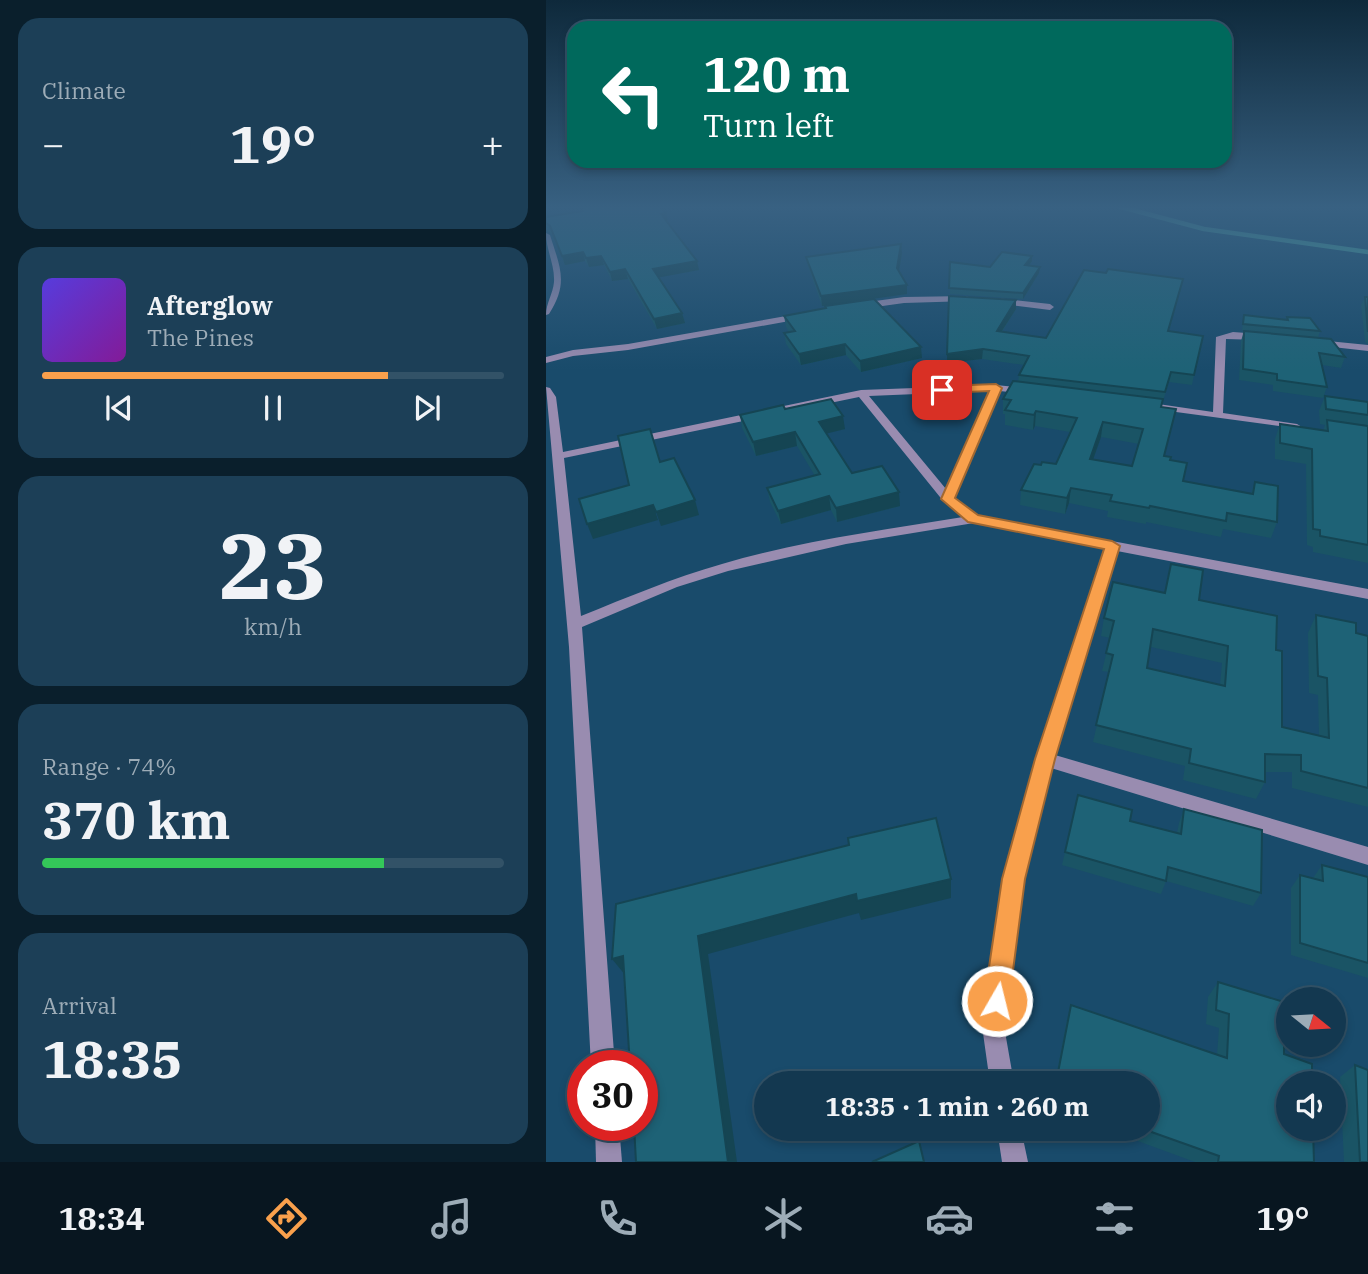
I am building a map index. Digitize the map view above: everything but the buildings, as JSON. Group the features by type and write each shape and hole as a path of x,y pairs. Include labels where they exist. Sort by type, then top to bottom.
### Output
{"street":[{"path":"546,312 556,299 560,283 554,261"},
{"path":"855,307 930,299 976,300"},
{"path":"988,300 1050,307"},
{"path":"546,360 573,353 636,346 814,314"},
{"path":"1218,415 1221,337 1233,334 1273,338"},
{"path":"1300,341 1368,348"},
{"path":"559,456 861,393 996,388 1038,393"},
{"path":"948,499 996,388"},
{"path":"546,390 551,397 559,456 575,624 602,1050"},
{"path":"861,393 948,499 974,519"},
{"path":"1149,406 1314,429"},
{"path":"575,624 672,584 726,567 846,540 974,519 1368,594"},
{"path":"1000,1071 993,1026 1014,879 1045,759 1112,546"},
{"path":"1045,759 1368,856"},
{"path":"608,1141 610,1162"},
{"path":"1011,1141 1015,1162"}],"route":[{"path":"942,390 996,388 948,499 974,519 1112,546 1045,759 1014,879 997,1001"}]}
